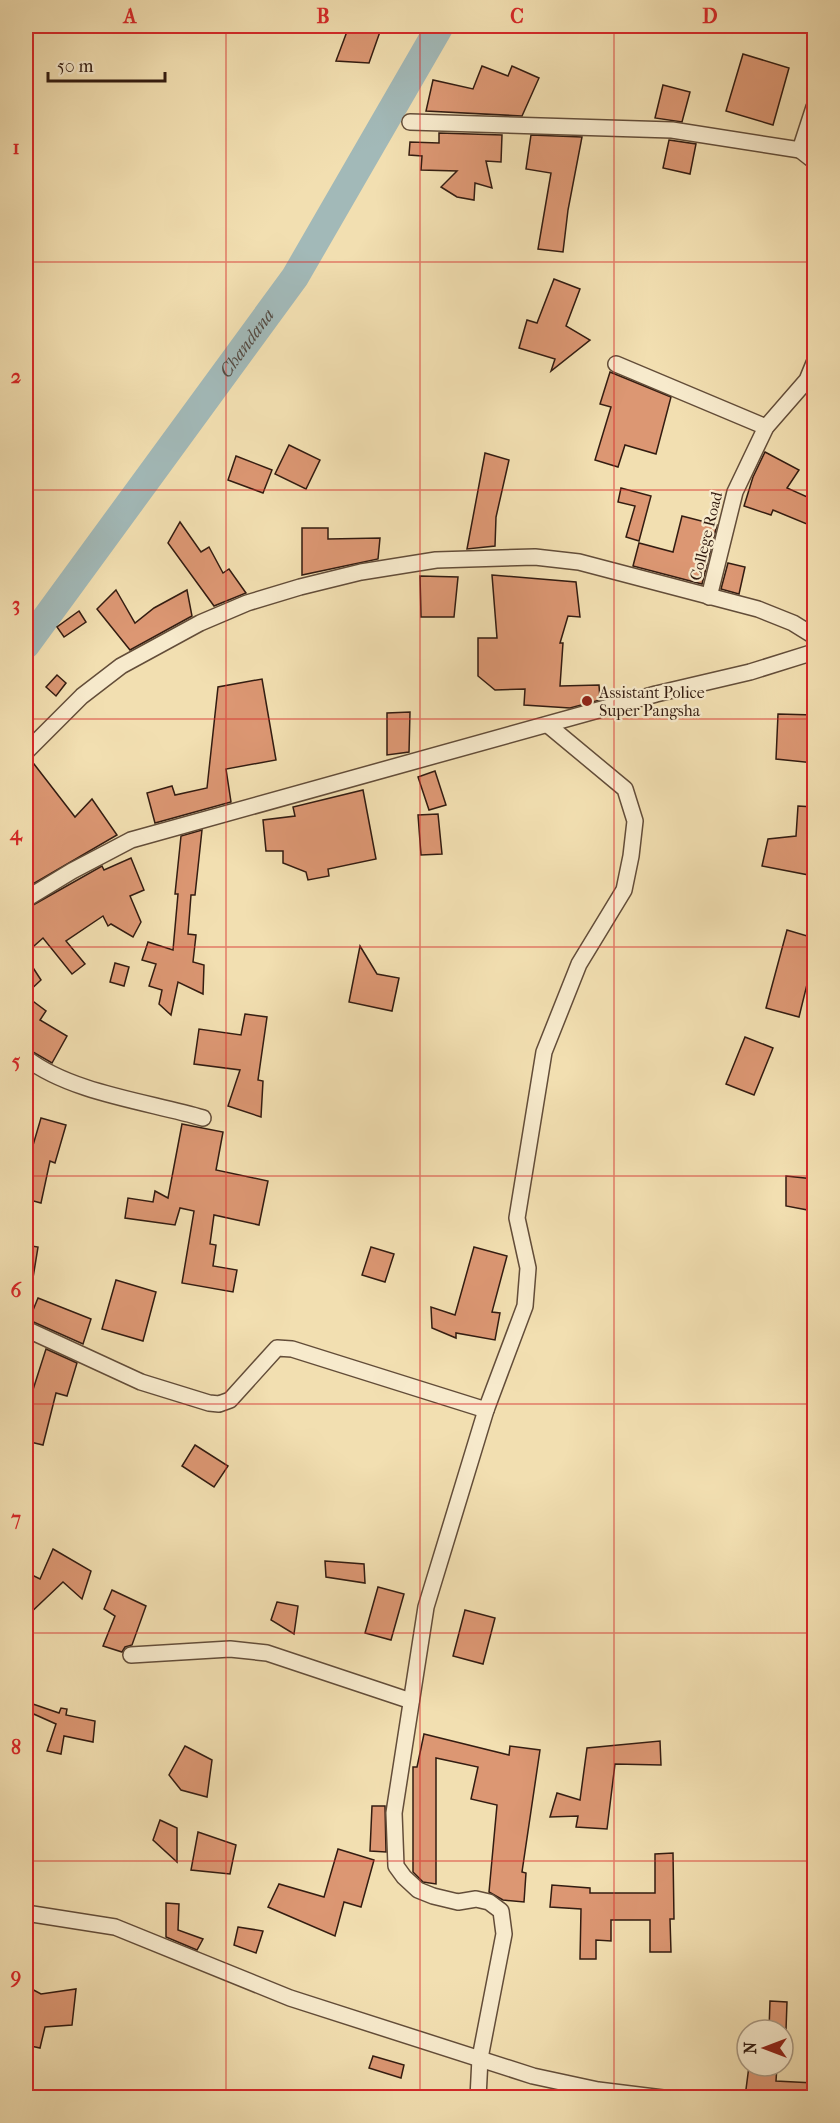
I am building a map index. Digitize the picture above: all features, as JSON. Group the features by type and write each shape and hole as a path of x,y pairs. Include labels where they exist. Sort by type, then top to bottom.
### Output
{"street":[{"path":"800,150 814,107"},
{"path":"410,122 672,130 800,150 814,161"},
{"name":"College Road","path":"709,597 735,492 766,427 807,380 814,363"},
{"path":"616,364 766,427"},
{"path":"26,752 74,703 121,666 200,623 247,603 361,572 436,560 535,557 579,562 758,609 793,623 814,636"},
{"path":"26,899 72,871 131,840 657,694 750,672 814,652"},
{"path":"478,2097 480,2058 504,1934 501,1911 489,1902 476,1899 458,1902 418,1890 396,1866 394,1813 426,1607 486,1410 525,1306 528,1268 517,1218 544,1052 579,964 624,890 635,821 625,789 548,725"},
{"path":"26,1059 98,1091 203,1118"},
{"path":"26,1329 141,1382 209,1403 219,1404 230,1400 277,1348 292,1349 486,1410"},
{"path":"131,1655 230,1649 267,1653 411,1701"},
{"path":"26,1913 115,1927 290,1998 533,2076 598,2090 663,2097"}],"building":[{"path":"349,26 382,26 369,63 336,61"},
{"path":"743,54 789,68 773,125 726,111"},
{"path":"482,66 508,76 512,66 539,78 522,116 426,111 433,80 473,89"},
{"path":"663,85 690,92 682,122 655,118"},
{"path":"439,133 502,135 501,162 486,161 492,188 475,183 474,200 457,197 441,187 457,171 421,170 422,156 409,155 410,142 439,143"},
{"path":"531,135 582,137 568,210 563,252 538,249 551,173 526,169"},
{"path":"669,140 696,144 690,174 663,168"},
{"path":"554,279 580,289 566,326 590,340 551,371 555,359 519,348 527,320 537,323"},
{"path":"610,372 671,397 656,454 625,445 618,467 595,460 611,407 600,404"},
{"path":"289,445 320,460 306,489 275,474"},
{"path":"765,452 799,470 787,488 814,500 814,527 773,510 771,515 744,506 753,477"},
{"path":"485,453 509,460 496,517 495,546 467,549"},
{"path":"236,456 272,470 263,493 228,480"},
{"path":"621,488 651,496 639,541 626,537 635,506 618,502"},
{"path":"682,516 717,525 702,584 633,566 639,543 673,552"},
{"path":"180,522 201,552 209,547 223,573 229,569 246,593 214,606 168,543"},
{"path":"302,528 328,528 328,539 380,538 378,559 302,575"},
{"path":"728,563 745,567 739,594 721,589"},
{"path":"492,575 576,582 580,617 568,616 560,643 563,643 560,686 599,685 600,700 570,708 524,705 525,689 495,690 478,676 478,638 497,638"},
{"path":"420,576 458,577 454,617 421,617"},
{"path":"116,590 135,623 154,608 187,590 192,616 130,650 97,609"},
{"path":"79,611 86,622 64,637 57,627"},
{"path":"57,675 66,683 56,696 46,687"},
{"path":"262,679 276,760 226,769 231,802 155,823 147,793 172,786 175,795 207,788 218,687"},
{"path":"410,712 409,752 387,755 387,713"},
{"path":"778,714 814,715 814,763 776,759"},
{"path":"34,764 75,817 92,799 117,835 26,888 26,777"},
{"path":"435,771 446,805 429,810 418,777"},
{"path":"363,790 376,859 328,869 329,876 308,880 306,872 283,863 283,851 266,851 263,820 295,816 293,807"},
{"path":"798,806 814,807 814,876 762,866 768,839 796,836"},
{"path":"438,814 442,854 421,855 418,815"},
{"path":"202,830 195,895 191,895 188,934 196,935 193,962 204,965 203,994 178,982 171,1015 159,1004 162,990 149,986 156,964 142,960 148,942 173,950 178,894 175,894 181,836"},
{"path":"131,858 144,890 130,896 141,922 133,937 111,924 108,926 103,916 66,941 85,964 72,974 43,938 26,953 26,921 28,919 26,909 102,866 104,870"},
{"path":"787,930 814,938 814,956 799,1017 766,1008"},
{"path":"360,946 377,974 399,978 392,1011 349,1002"},
{"path":"26,957 41,980 26,994"},
{"path":"115,963 129,967 124,986 110,982"},
{"path":"26,996 46,1011 40,1020 67,1036 52,1063 26,1048"},
{"path":"245,1014 267,1017 258,1080 263,1081 261,1117 228,1106 240,1070 194,1064 199,1029 241,1035"},
{"path":"745,1037 773,1048 754,1095 726,1084"},
{"path":"41,1118 66,1125 55,1163 50,1161 41,1203 26,1199 26,1169"},
{"path":"182,1124 223,1132 216,1170 268,1181 259,1225 214,1215 210,1244 216,1245 213,1266 237,1270 233,1292 182,1283 194,1211 180,1208 175,1225 125,1218 128,1198 153,1202 155,1191 168,1198"},
{"path":"786,1176 814,1179 813,1211 786,1206"},
{"path":"26,1245 38,1247 32,1284 26,1283"},
{"path":"371,1247 394,1254 385,1282 362,1275"},
{"path":"474,1247 507,1256 492,1312 500,1313 495,1340 456,1333 456,1338 432,1328 431,1307 455,1315"},
{"path":"116,1280 156,1292 143,1341 102,1329"},
{"path":"38,1298 91,1319 83,1344 29,1320"},
{"path":"46,1349 77,1363 67,1396 56,1393 43,1445 26,1441 26,1398 30,1399"},
{"path":"195,1445 228,1466 214,1487 182,1466"},
{"path":"53,1549 91,1571 82,1599 63,1582 26,1617 26,1572 40,1579"},
{"path":"325,1561 364,1564 365,1583 326,1577"},
{"path":"378,1587 404,1594 391,1640 365,1633"},
{"path":"112,1590 146,1606 132,1645 125,1647 122,1652 103,1646 115,1616 104,1609"},
{"path":"277,1602 298,1606 294,1634 271,1620"},
{"path":"465,1610 495,1618 483,1664 453,1656"},
{"path":"30,1703 59,1713 61,1708 67,1709 66,1715 95,1721 93,1742 64,1736 61,1754 47,1751 56,1724 27,1711"},
{"path":"424,1734 509,1755 510,1746 540,1750 522,1872 526,1873 524,1902 503,1900 489,1892 497,1805 471,1799 478,1767 436,1758 436,1884 423,1882 413,1872 413,1767 417,1767"},
{"path":"660,1741 661,1765 615,1764 607,1829 576,1827 578,1816 550,1817 557,1793 580,1800 587,1748"},
{"path":"185,1746 212,1760 207,1797 181,1790 169,1775"},
{"path":"372,1806 385,1806 386,1852 370,1851"},
{"path":"160,1820 177,1828 177,1862 153,1840"},
{"path":"198,1832 236,1845 230,1874 191,1870"},
{"path":"338,1849 374,1860 361,1907 344,1902 335,1936 268,1907 279,1884 324,1897"},
{"path":"673,1853 674,1919 670,1919 671,1952 650,1952 650,1920 611,1920 611,1941 596,1940 596,1959 580,1959 581,1909 550,1907 552,1885 590,1888 590,1893 655,1893 655,1854"},
{"path":"166,1903 179,1904 178,1930 203,1939 197,1950 166,1937"},
{"path":"238,1927 263,1931 256,1953 234,1945"},
{"path":"26,1986 41,1994 76,1989 72,2025 45,2027 40,2048 26,2045"},
{"path":"770,2001 787,2002 786,2018 769,2018"},
{"path":"373,2056 404,2065 401,2078 369,2068"},
{"path":"747,2078 776,2078 776,2081 814,2083 814,2097 745,2097"}],"waterway":[{"name":"Chandana","path":"26,645 295,277 440,26"}],"place":[{"name":"Assistant Police Super Pangsha","path":"587,701"}]}
